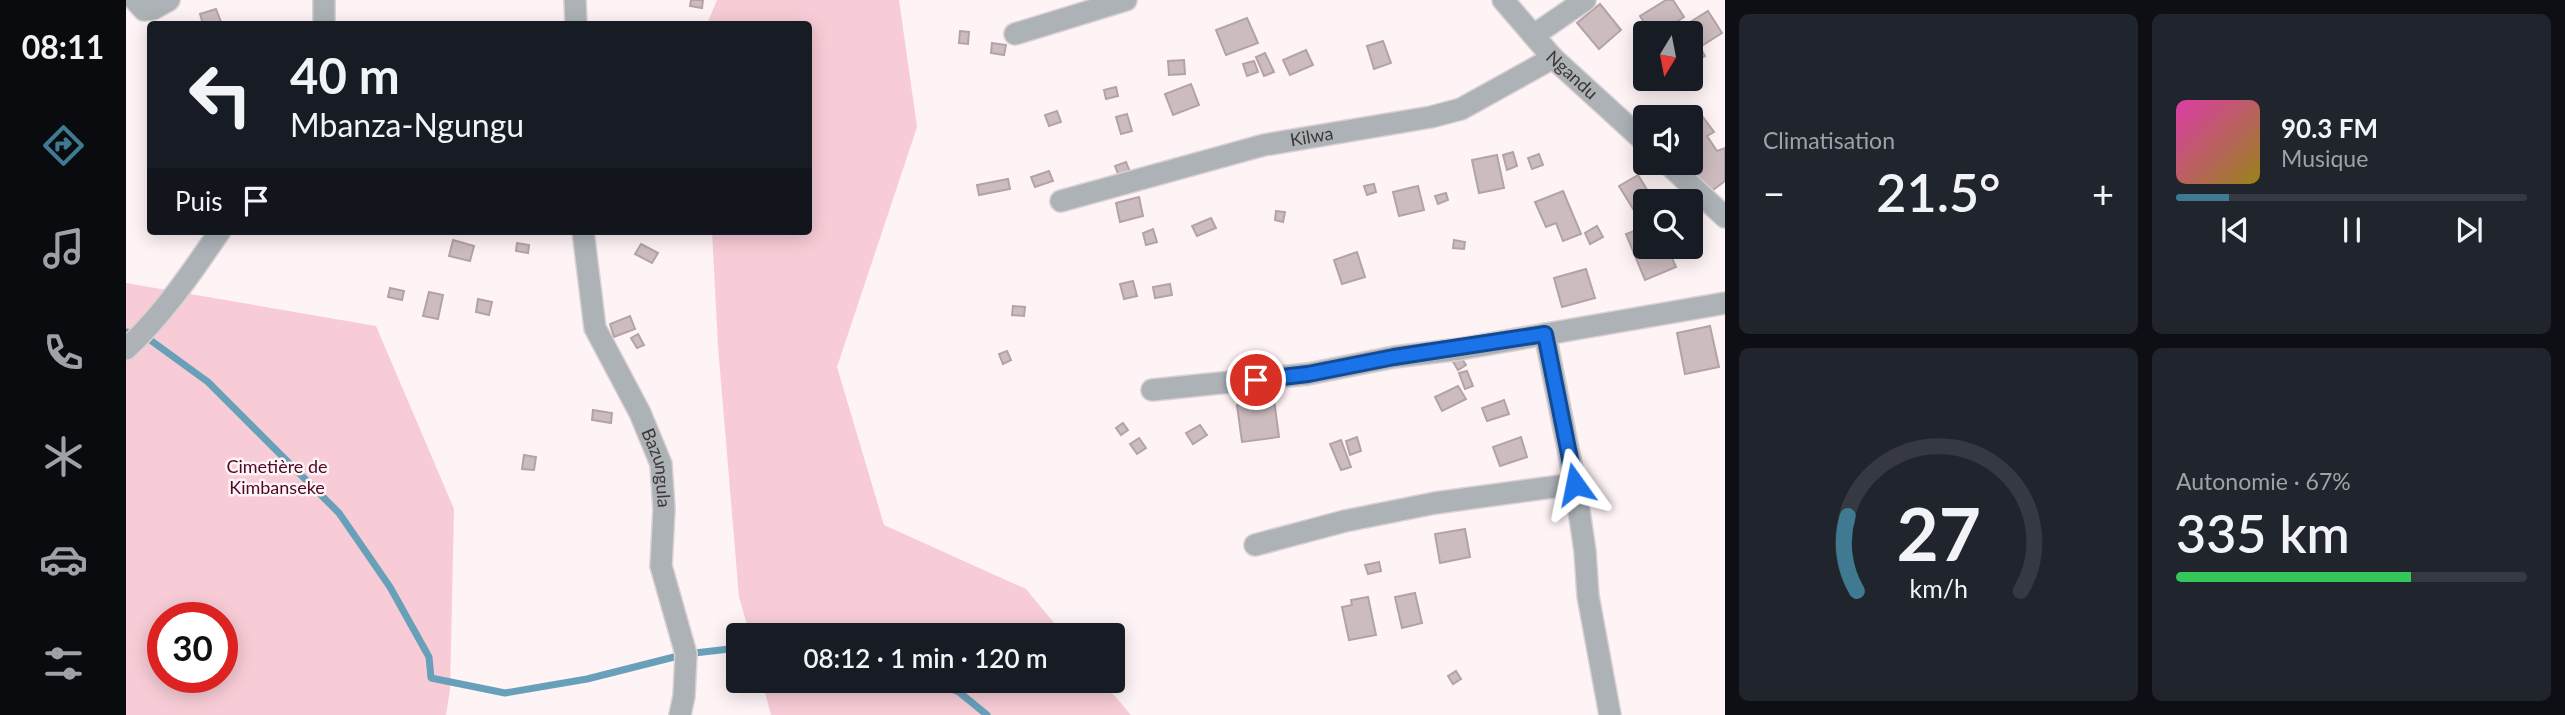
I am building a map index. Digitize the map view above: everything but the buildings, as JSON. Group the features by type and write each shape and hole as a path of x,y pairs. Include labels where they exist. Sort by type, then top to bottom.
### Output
{"street":[{"path":"135,0 144,10 153,9 169,0"},
{"path":"324,0 324,21"},
{"path":"575,0 576,21"},
{"path":"1015,34 1126,0"},
{"name":"Ngandu","path":"1503,0 1553,58 1633,131"},
{"path":"1534,35 1584,0"},
{"name":"Kilwa","path":"1061,201 1264,145 1431,117 1461,109 1553,58"},
{"path":"1680,175 1725,215"},
{"path":"126,349 142,334 185,281 217,235"},
{"name":"Bazungula","path":"584,235 595,327 640,413 661,464 664,509 662,566 686,654 684,696 680,715"},
{"path":"1152,390 1308,374 1394,357 1725,303"},
{"path":"1545,334 1575,484 1585,551 1588,596 1610,715"},
{"path":"1255,545 1345,521 1409,508 1575,484"}],"green space":[{"path":"717,0 899,0 917,127 837,367 884,525 1026,589 1054,623 747,623 739,597 718,346 712,235 812,235 812,21 708,21"},
{"name":"Cimetière de Kimbanseke","path":"126,283 376,326 454,509 450,690 446,715 126,715"},
{"path":"765,693 1112,693 1131,715 771,715"}],"waterway":[{"path":"126,332 142,334 208,382 339,513 390,587 429,657 431,678 505,693 587,679 686,654 726,649"},
{"path":"960,693 987,715"}],"route":[{"path":"1256,380 1308,374 1394,357 1545,334 1575,484"}]}
